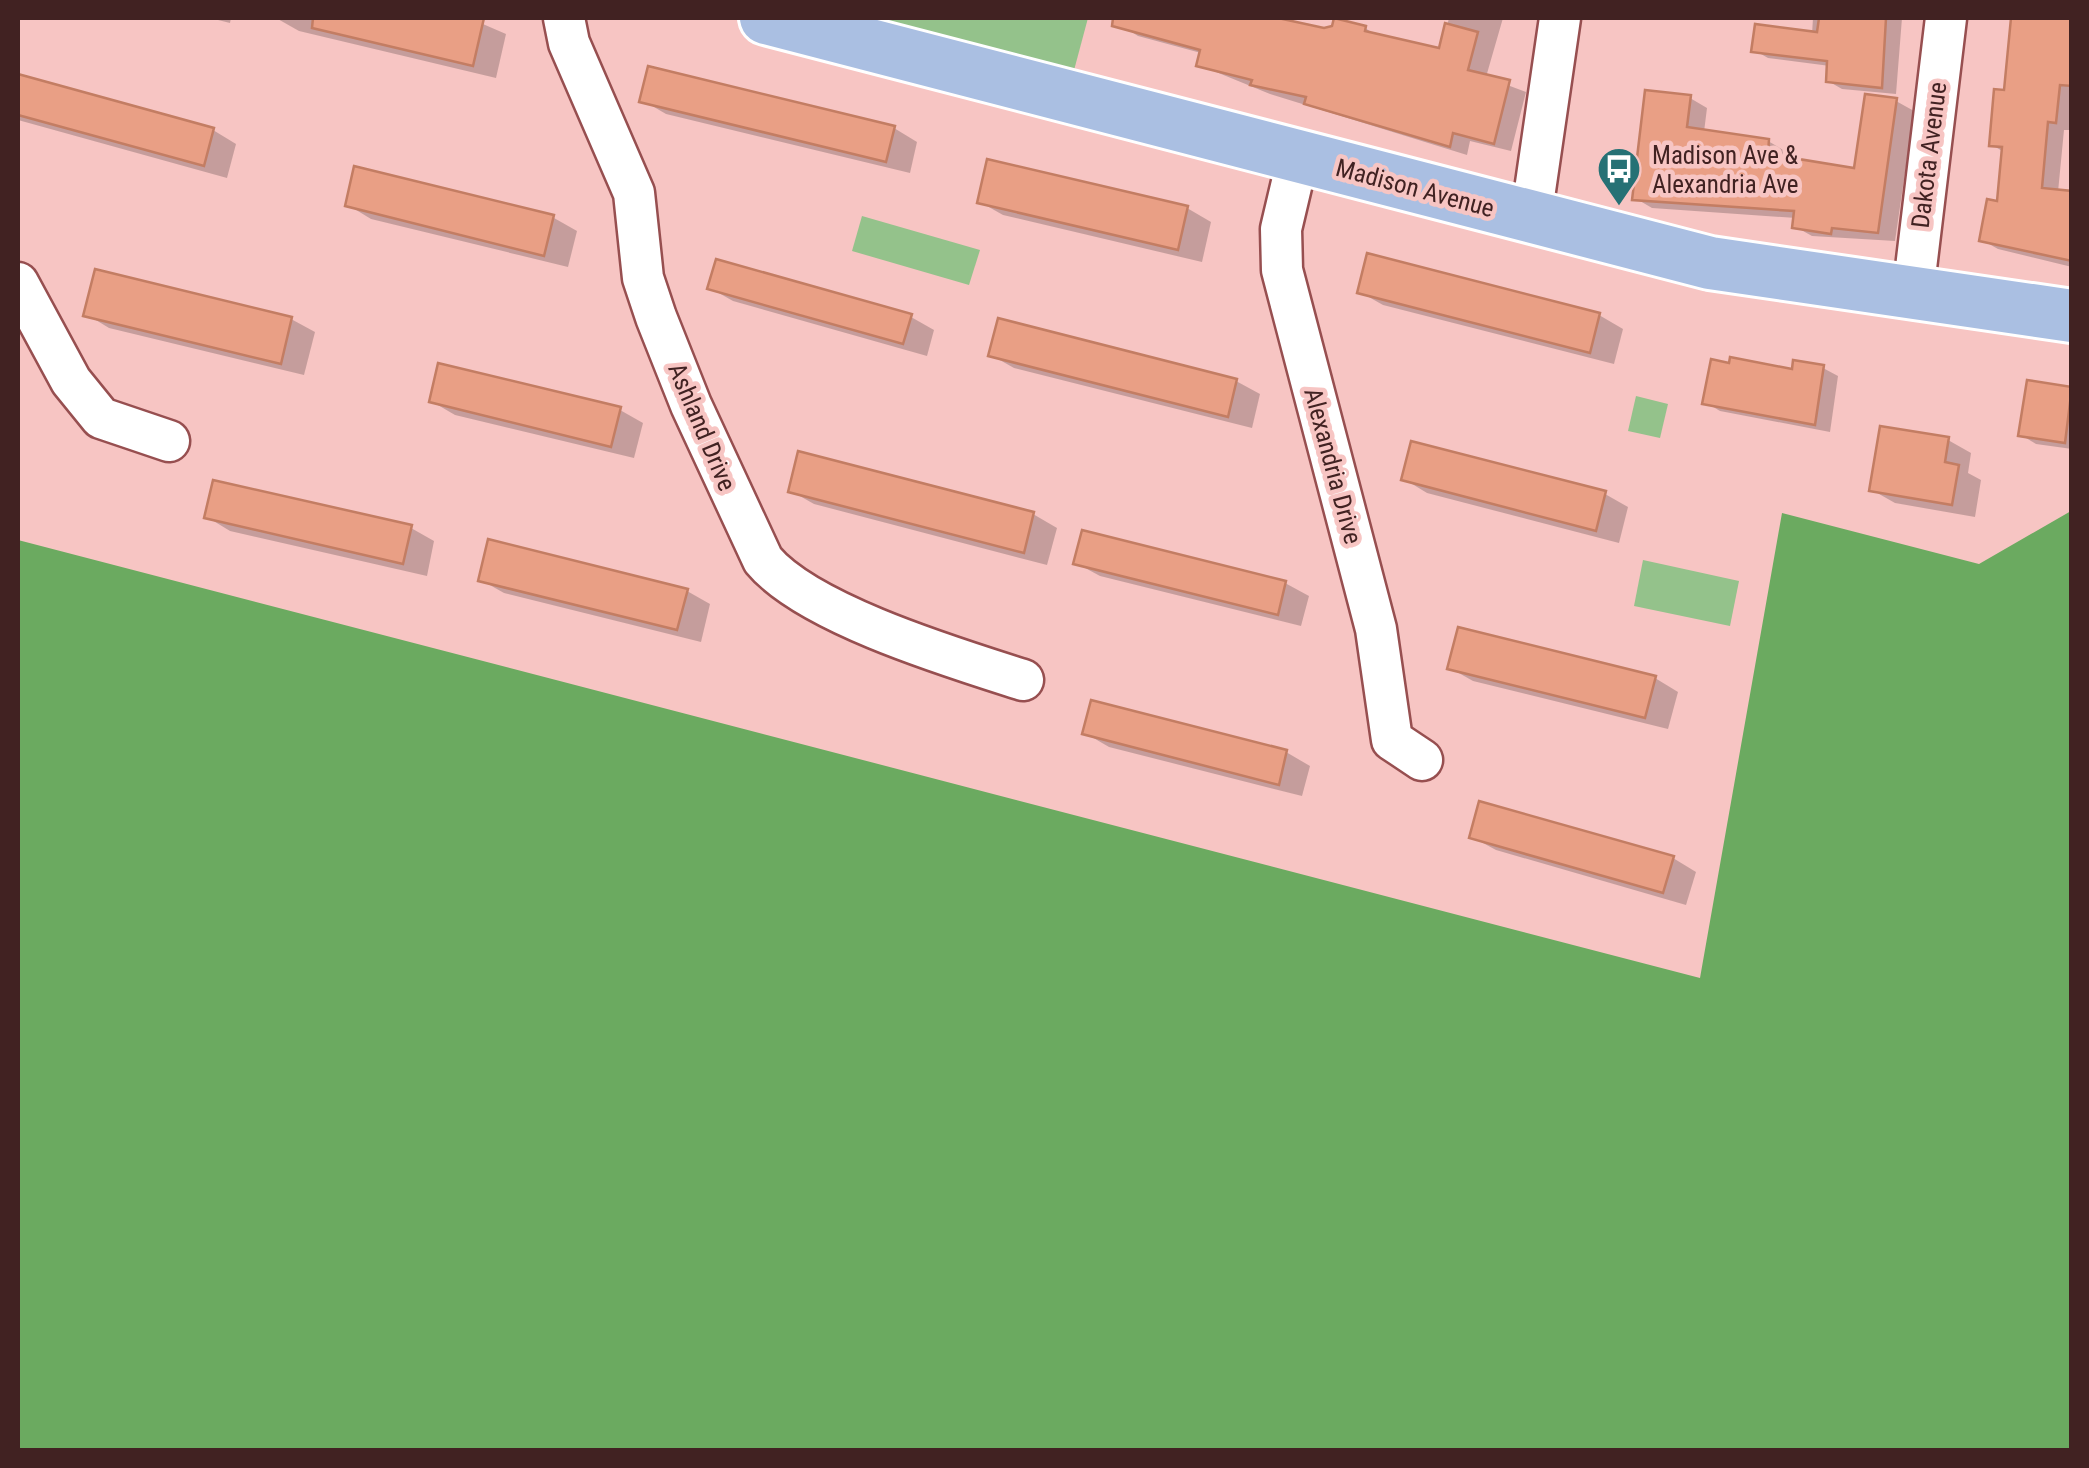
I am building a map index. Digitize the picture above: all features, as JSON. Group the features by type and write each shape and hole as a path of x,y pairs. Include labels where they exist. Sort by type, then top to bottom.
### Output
{"main road":[{"name":"Madison Avenue","path":"768,18 1710,262 2072,316"}],"street":[{"name":"Ashland Drive","path":"564,18 569,43 634,194 644,278 656,317 691,405 763,560 776,575 821,603 1023,680"},
{"path":"1531,218 1560,18"},
{"name":"Dakota Avenue","path":"1913,293 1946,18"},
{"name":"Alexandria Drive","path":"1298,157 1281,229 1282,270 1376,630 1392,740 1422,760"},
{"path":"18,283 71,381 101,418 170,441"}],"green space":[{"path":"865,18 1088,18 1073,74"},
{"path":"862,216 980,250 969,285 852,251"},
{"path":"1636,396 1668,404 1660,438 1628,431"},
{"path":"2071,511 2071,1450 18,1450 18,540 1700,978 1782,513 1979,564"},
{"path":"1643,560 1739,581 1730,626 1634,606"}],"building":[{"path":"313,18 484,18 473,66 312,28"},
{"path":"1113,18 1278,18 1324,28 1332,26 1334,18 1366,26 1365,31 1439,48 1445,23 1478,32 1468,70 1510,80 1494,144 1453,133 1450,147 1304,104 1306,97 1250,85 1252,80 1196,66 1200,50 1112,26"},
{"path":"1819,18 1886,18 1882,88 1826,82 1827,61 1751,52 1755,24 1817,32"},
{"path":"2011,18 2072,18 2072,86 2060,85 2056,123 2048,122 2042,188 2072,191 2072,261 1979,241 1987,199 1997,201 2002,147 1989,146 1994,89 2004,90"},
{"path":"648,66 895,126 886,162 639,102"},
{"path":"18,74 214,128 204,166 18,115"},
{"path":"1645,90 1691,95 1687,127 1769,139 1768,154 1854,168 1865,94 1897,98 1878,233 1832,228 1831,234 1792,228 1794,211 1632,200"},
{"path":"987,159 1188,206 1178,250 977,203"},
{"path":"354,166 554,215 544,256 345,206"},
{"path":"1367,253 1600,313 1590,353 1357,293"},
{"path":"716,259 912,314 903,344 707,289"},
{"path":"95,269 292,317 281,364 83,316"},
{"path":"998,318 1237,379 1228,417 988,356"},
{"path":"1730,357 1792,369 1793,360 1824,365 1815,425 1702,404 1711,359 1729,363"},
{"path":"438,363 621,407 611,447 429,402"},
{"path":"2027,380 2072,387 2065,443 2018,436"},
{"path":"1880,426 1949,437 1945,462 1959,465 1952,505 1869,491"},
{"path":"1411,441 1606,491 1596,531 1401,480"},
{"path":"798,451 1034,512 1024,553 788,492"},
{"path":"213,480 412,525 403,564 204,518"},
{"path":"1082,530 1286,581 1278,615 1073,564"},
{"path":"488,539 688,589 677,630 478,581"},
{"path":"1458,627 1656,676 1645,718 1447,669"},
{"path":"1091,700 1287,750 1279,785 1082,734"},
{"path":"1479,801 1674,856 1663,893 1469,838"}],"place":[{"name":"Madison Ave & Alexandria Ave","path":"1619,207"}]}
